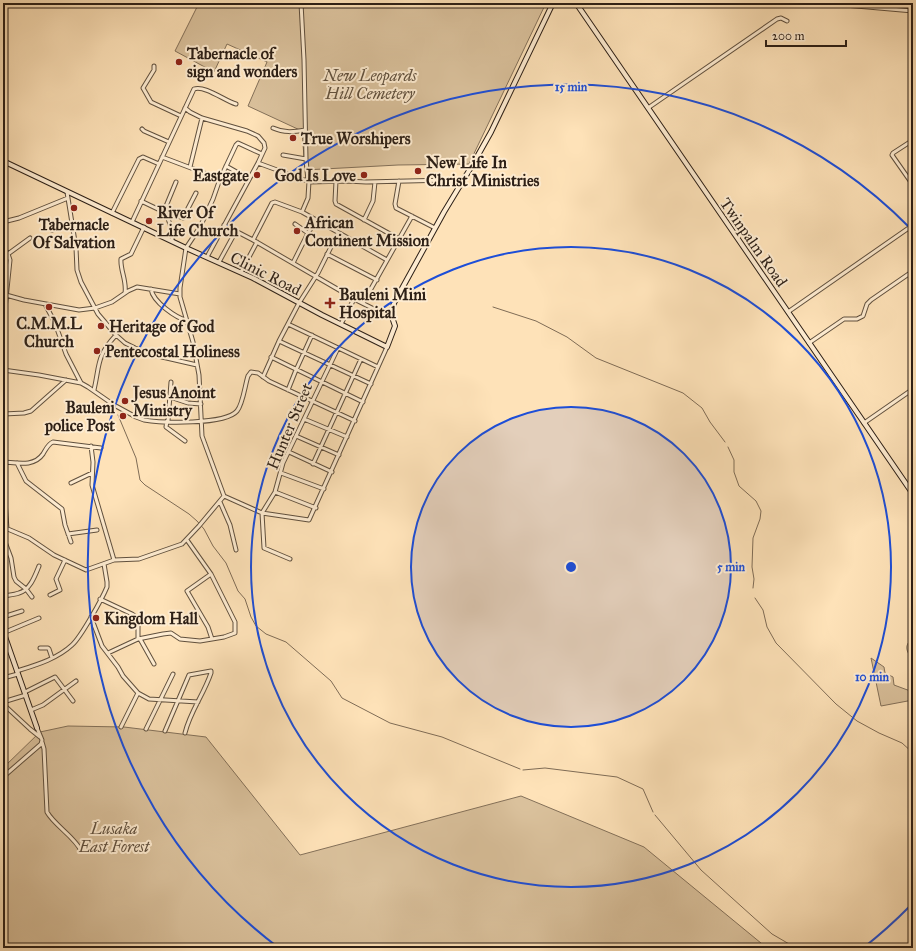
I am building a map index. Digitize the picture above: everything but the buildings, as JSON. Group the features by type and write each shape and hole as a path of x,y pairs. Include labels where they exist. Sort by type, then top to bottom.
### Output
{"street":[{"path":"301,3 308,181 308,198 302,212"},
{"path":"391,316 394,303 496,122 553,3"},
{"name":"Twinpalm Road","path":"576,3 913,494"},
{"path":"822,3 913,11"},
{"path":"648,108 777,19 781,18 787,21"},
{"path":"154,66 154,70 143,88 151,102 181,116"},
{"path":"132,222 193,90 197,88 204,90 236,104"},
{"path":"185,108 202,118 247,131 258,136 264,143 265,148 207,256"},
{"path":"190,167 202,118"},
{"path":"273,128 280,131 305,130"},
{"path":"142,129 169,142"},
{"path":"913,140 892,155 913,185"},
{"path":"224,225 257,242 354,299 391,316 395,321 396,326 310,520 262,513 224,496 204,442 197,365 192,335 180,294 186,248 200,227 213,199 220,179 237,144 262,154"},
{"path":"283,155 306,159"},
{"path":"162,157 220,179"},
{"path":"112,213 139,159 142,158 159,164"},
{"name":"Clinic Road","path":"3,161 186,248 241,272 387,347"},
{"path":"258,163 308,181 375,182 449,180 462,182"},
{"path":"226,166 249,179"},
{"path":"336,181 335,203 399,239"},
{"path":"399,181 395,207 398,210 435,228"},
{"path":"164,211 176,182"},
{"path":"364,220 373,200 375,182"},
{"path":"67,192 79,277 98,314 116,335 125,342 144,352 197,365"},
{"path":"168,217 172,214 183,218 196,193"},
{"path":"3,222 18,218 68,198"},
{"path":"141,201 164,211 168,217 172,230 172,241"},
{"path":"253,240 273,202 277,202 302,212 387,260"},
{"path":"363,303 412,216"},
{"path":"293,263 308,233 316,221"},
{"path":"52,230 72,224"},
{"path":"295,224 308,233"},
{"path":"788,312 913,225"},
{"path":"125,293 126,288 121,259 131,254 144,227"},
{"path":"219,262 236,231"},
{"path":"263,377 279,341 299,303 316,276 338,233"},
{"path":"8,254 30,238"},
{"path":"241,272 257,242"},
{"path":"3,247 10,260 4,305 3,328"},
{"path":"327,254 377,280"},
{"path":"809,343 844,319 857,319 863,316 869,302 913,270"},
{"path":"6,295 74,310 95,308 112,302 137,287 180,294"},
{"path":"151,289 152,295 157,302 179,318 188,322"},
{"path":"341,324 354,299"},
{"path":"46,304 55,323 66,354 81,383"},
{"path":"288,324 378,367"},
{"path":"94,390 97,368 101,356 116,335"},
{"path":"288,390 312,335"},
{"path":"279,341 371,384"},
{"name":"Hunter Street","path":"262,513 275,492 283,463 338,348"},
{"path":"271,357 363,402"},
{"path":"313,464 337,413 344,393 361,359"},
{"path":"3,370 81,383 136,418 148,421 201,422 233,414 239,408 249,374 251,372 256,372 288,390 355,421"},
{"path":"7,529 4,487 3,413 24,414 31,411 66,380"},
{"path":"171,382 166,427 186,441"},
{"path":"864,423 913,389"},
{"path":"170,397 188,403 201,404"},
{"path":"304,419 347,437"},
{"path":"296,436 339,455"},
{"path":"4,462 27,463 38,460 48,444 53,442 101,448"},
{"path":"91,446 93,462 93,489 114,560"},
{"path":"289,452 332,472"},
{"path":"17,463 26,482 62,509 64,525 70,542"},
{"path":"70,483 92,473"},
{"path":"281,473 324,489"},
{"path":"275,492 316,508"},
{"path":"3,528 30,538 54,555 86,570 114,560 139,559 179,546 187,540 224,496"},
{"path":"220,502 230,525 236,550"},
{"path":"262,513 264,548 290,559"},
{"path":"68,534 97,530"},
{"path":"5,537 5,542 11,558 14,577 32,597"},
{"path":"108,653 139,639 170,633 180,639 198,641 224,637 236,632 233,619 211,574 187,540"},
{"path":"50,595 60,590 56,579 65,560"},
{"path":"3,678 52,658 74,644 91,617 107,584 104,564"},
{"path":"3,596 21,593 26,589 34,578 39,566"},
{"path":"211,574 187,591 208,628 212,639"},
{"path":"100,599 132,614 138,619 153,619"},
{"path":"3,617 22,611"},
{"path":"91,617 102,646 125,679 138,693 149,699 198,702"},
{"path":"39,618 3,632 44,749 47,812 79,845 81,850"},
{"path":"138,619 139,639 154,664"},
{"path":"40,648 48,648 52,658"},
{"path":"165,731 189,675 211,671 206,688 188,723 186,733"},
{"path":"146,729 173,674"},
{"path":"40,737 3,704 25,694 55,677 73,702"},
{"path":"31,710 43,705 76,681"},
{"path":"121,727 138,693"},
{"path":"3,777 42,742"}],"green space":[{"name":"New Leopards Hill Cemetery","path":"199,3 546,3 469,164 398,165 305,170 302,131 248,106 267,62 227,44 214,72 175,51"},
{"path":"913,637 913,659 911,659 907,645"},
{"path":"871,658 884,667 885,673 893,677 894,685 913,692 913,700 881,706"},
{"name":"Lusaka East Forest","path":"68,726 124,727 206,737 300,855 521,796 644,847 767,948 6,948 3,945 3,768 40,732"}],"waterway":[{"path":"493,307 536,321 567,337 596,358 683,393 702,408 710,422 725,442"},
{"path":"118,415 136,458 140,480 145,485 189,514 204,529 213,546 226,563 238,591 245,599 251,617 256,626 266,634 286,642 331,681 342,698 390,723 442,737 520,769"},
{"path":"728,447 734,460 734,472 739,486 756,501 761,511 760,519 753,538 753,588"},
{"path":"755,598 763,610 767,627 776,643 836,704 857,721 902,743 913,753"},
{"path":"523,770 545,768 617,777 643,789 653,812"},
{"path":"655,815 701,870 772,934 796,948"}],"place":[{"name":"Tabernacle of sign and wonders","path":"179,62"},
{"name":"True Worshipers","path":"293,138"},
{"name":"New Life In Christ Ministries","path":"418,171"},
{"name":"Eastgate","path":"257,175"},
{"name":"God Is Love","path":"364,175"},
{"name":"Tabernacle Of Salvation","path":"74,208"},
{"name":"River Of Life Church","path":"149,221"},
{"name":"African Continent Mission","path":"297,231"},
{"name":"Bauleni Mini Hospital","path":"330,303"},
{"name":"C.M.M.L Church","path":"49,307"},
{"name":"Heritage of God","path":"101,326"},
{"name":"Pentecostal Holiness","path":"97,351"},
{"name":"Jesus Anoint Ministry","path":"125,401"},
{"name":"Bauleni police Post","path":"123,416"},
{"name":"Kingdom Hall","path":"96,618"}]}
